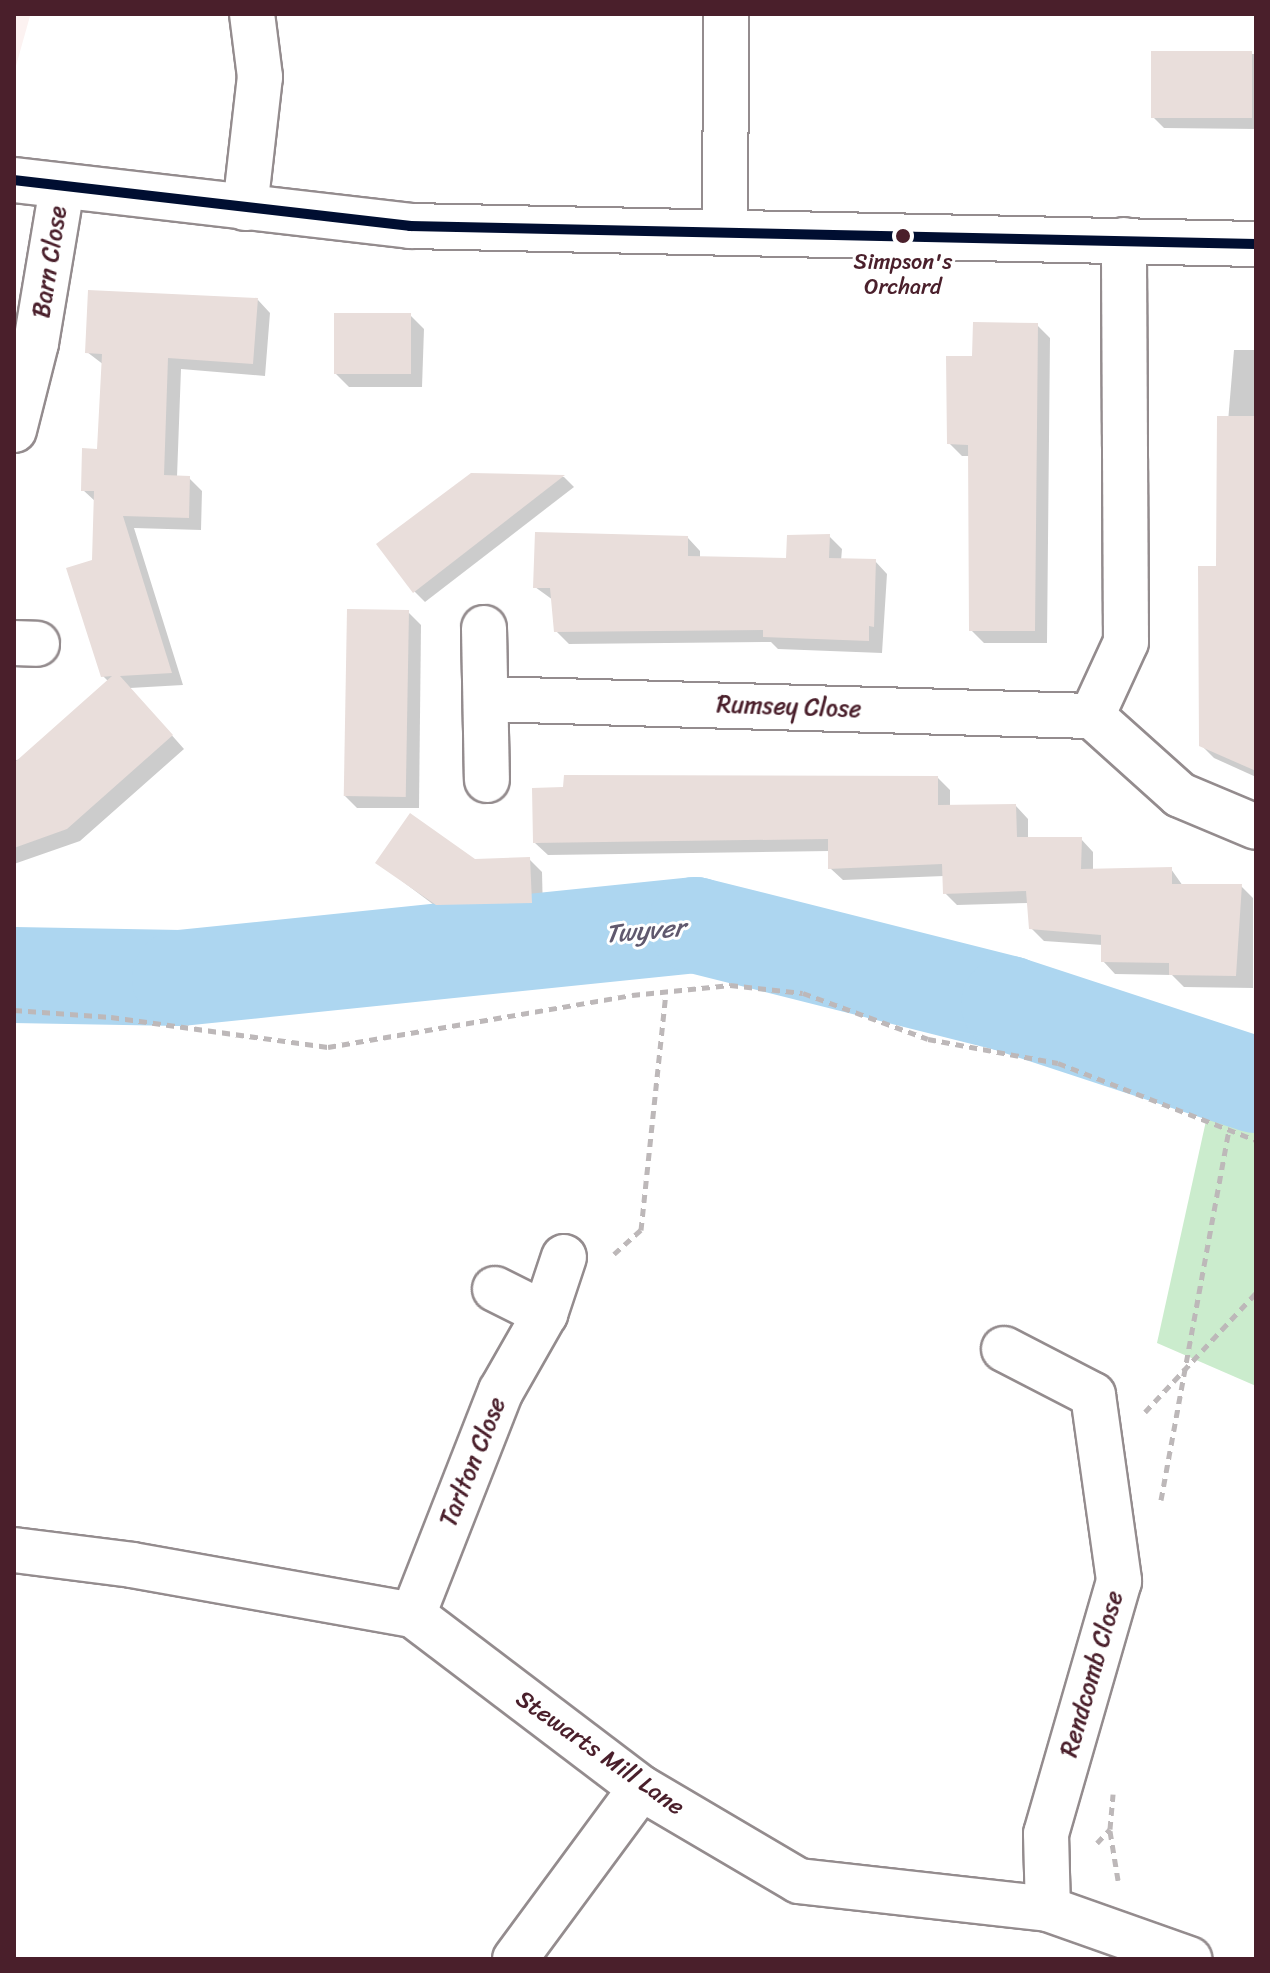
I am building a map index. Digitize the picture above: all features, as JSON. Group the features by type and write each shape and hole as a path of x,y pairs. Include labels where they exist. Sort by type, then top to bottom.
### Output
{"street":[{"path":"245,208 260,77 252,14"},
{"path":"725,231 726,14"},
{"path":"14,180 62,188 410,226 1256,244"},
{"name":"Barn Close","path":"14,430 36,343 62,188"},
{"path":"1124,240 1126,642 1092,716 1180,795 1256,827"},
{"path":"484,628 487,780"},
{"name":"Rumsey Close","path":"486,699 1092,716"},
{"name":"Tarlton Close","path":"413,1615 501,1391 545,1314 585,1260"},
{"path":"495,1289 545,1314"},
{"name":"Rendcomb Close","path":"1004,1349 1093,1395 1119,1581 1046,1834 1048,1909"},
{"name":"Stewarts Mill Lane","path":"14,1550 132,1565 413,1615 641,1788 799,1881 1048,1909 1189,1959"},
{"path":"515,1959 641,1788"}],"path":[{"path":"14,1010 111,1017 328,1047 730,985 803,993 928,1039 1058,1063 1256,1140"},
{"path":"585,1260 641,1230 666,993"},
{"path":"1101,1437 1131,1424 1256,1293"}],"shaded area":[{"path":"14,14 30,16 14,73"}],"green space":[{"path":"1215,1080 1256,1088 1256,1386 1157,1343"}],"building":[{"path":"1151,51 1252,51 1252,118 1151,118"},
{"path":"88,290 258,298 253,364 168,358 164,475 190,476 189,518 123,516 172,673 120,676 173,735 67,829 14,848 14,763 112,676 101,677 66,568 92,560 94,491 81,491 82,448 97,449 102,354 85,353"},
{"path":"334,313 411,313 411,374 334,374"},
{"path":"973,322 1038,323 1035,631 969,631 968,445 947,444 946,356 972,356"},
{"path":"1217,416 1256,416 1256,771 1199,746 1198,566 1216,566"},
{"path":"471,473 565,475 413,593 376,544"},
{"path":"535,532 688,536 688,556 786,558 787,535 830,534 829,558 876,559 874,627 869,626 869,641 763,637 763,630 554,632 550,588 533,588"},
{"path":"347,609 409,610 406,797 344,796"},
{"path":"564,775 938,776 938,805 1016,804 1017,837 1082,837 1081,869 1172,867 1172,884 1242,884 1236,976 1169,975 1169,963 1101,962 1101,935 1029,929 1026,891 943,894 942,864 828,869 828,839 533,843 532,788 563,787"},
{"path":"410,813 475,859 530,857 532,903 436,905 375,863"}],"waterway":[{"name":"Twyver","path":"14,975 180,978 695,925 1009,1004 1256,1085"}],"transit line":[{"path":"14,180 410,226 1256,244"}],"place":[{"name":"Simpson's Orchard","path":"903,236"}]}
